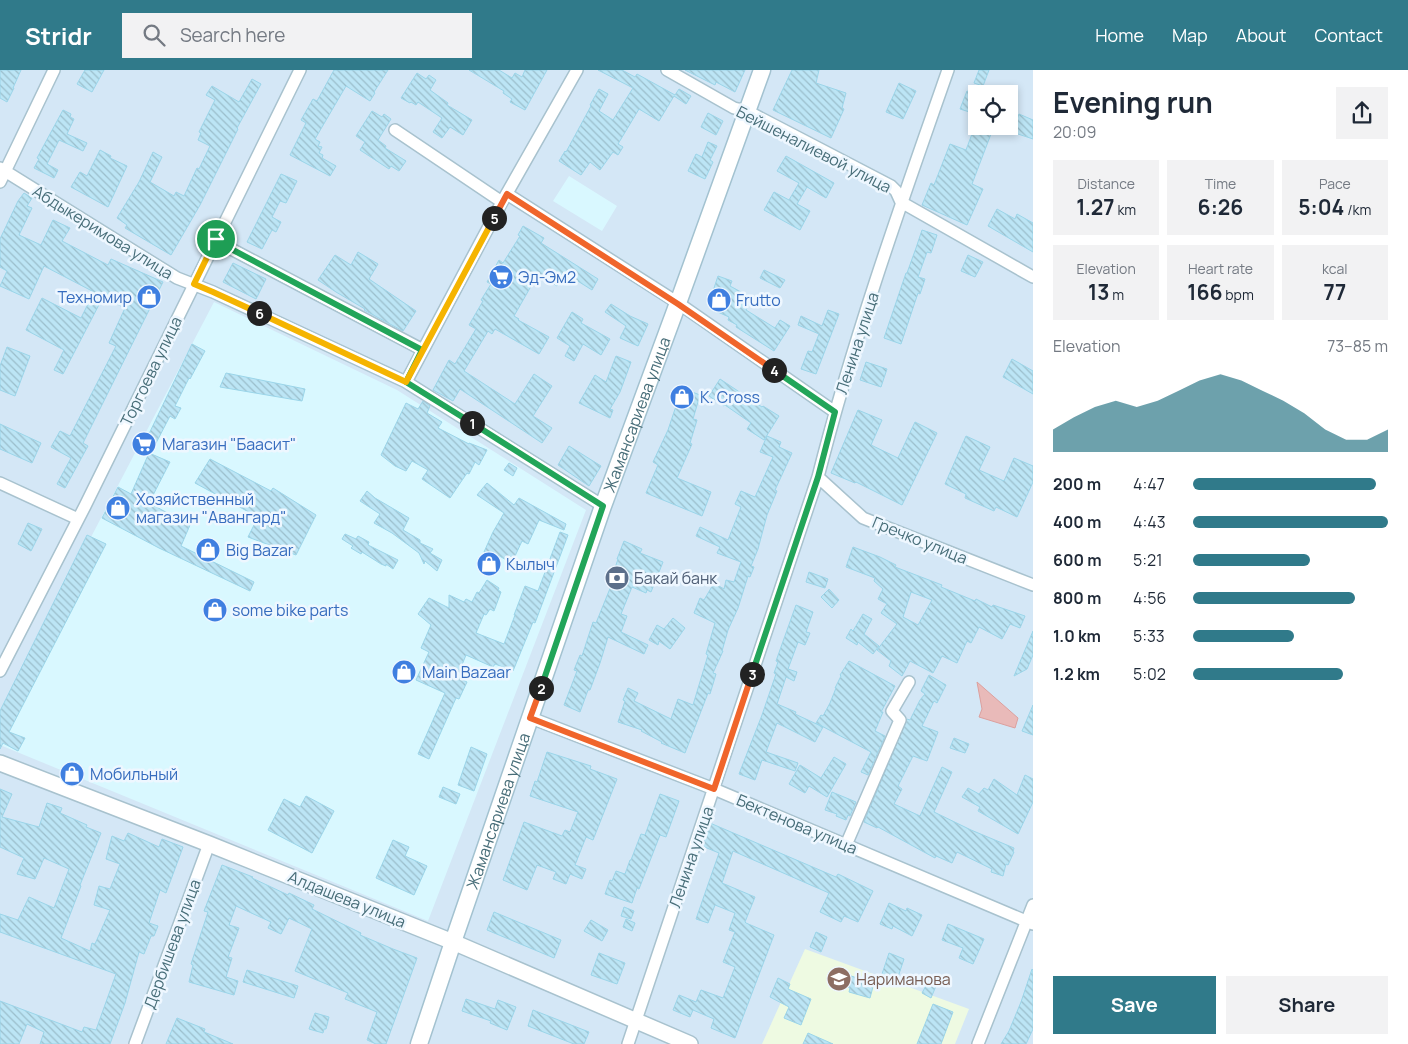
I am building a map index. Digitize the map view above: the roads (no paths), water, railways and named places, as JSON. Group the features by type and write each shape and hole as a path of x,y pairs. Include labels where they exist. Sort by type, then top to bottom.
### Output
{"main road":[{"name":"Жамансариева улица","path":"420,1044 453,942 603,506 762,70"}],"street":[{"path":"2,174 54,70"},
{"name":"Торгоева улица","path":"0,671 78,519 300,70"},
{"path":"406,382 504,198 577,70"},
{"name":"Бейшеналиевой улица","path":"667,70 734,108 747,111 891,186 902,202 1033,277"},
{"name":"Ленина улица","path":"628,1044 818,477 835,412 902,202 948,70"},
{"path":"395,130 678,304 835,412"},
{"name":"Абдыкеримова улица","path":"2,174 177,278 213,292 406,382 603,506"},
{"path":"216,239 233,250 422,350"},
{"name":"Гречко улица","path":"818,477 863,518 1033,585"},
{"path":"0,483 78,519"},
{"path":"846,845 900,720 892,711 909,682"},
{"name":"Бектенова улица","path":"530,718 714,789 1030,922"},
{"name":"Алдашева улица","path":"0,763 453,942 690,1044"},
{"name":"Дербишева улица","path":"134,1044 209,844"},
{"path":"978,1044 1030,922 1033,905"}],"place":[{"name":"Эд-Эм2","path":"501,277"},
{"name":"Техномир","path":"149,297"},
{"name":"Frutto","path":"719,300"},
{"name":"K. Cross","path":"682,397"},
{"name":"Магазин \"Баасит\"","path":"144,444"},
{"name":"Хозяйственный магазин \"Авангард\"","path":"118,508"},
{"name":"Big Bazar","path":"208,550"},
{"name":"Кылыч","path":"489,564"},
{"name":"Бакай банк","path":"617,578"},
{"name":"some bike parts","path":"215,610"},
{"name":"Main Bazaar","path":"404,672"},
{"name":"Мобильный","path":"72,774"},
{"name":"Нариманова","path":"839,979"}]}
